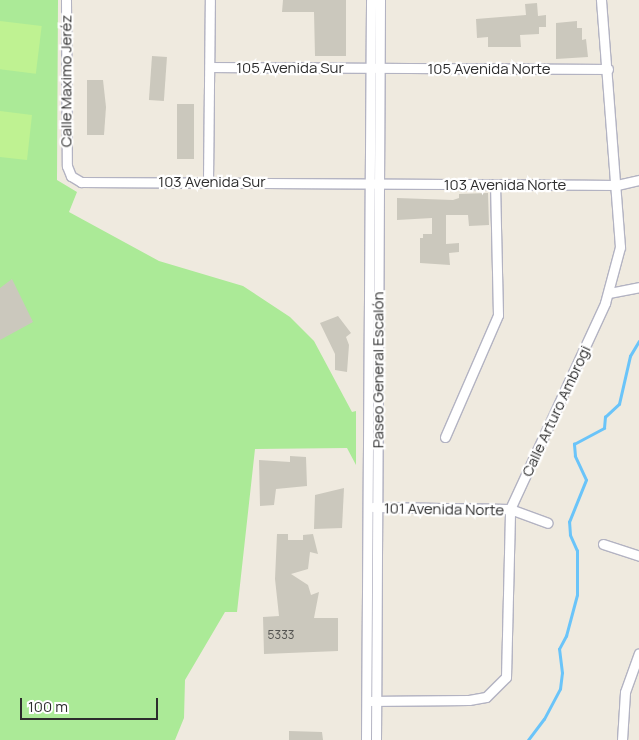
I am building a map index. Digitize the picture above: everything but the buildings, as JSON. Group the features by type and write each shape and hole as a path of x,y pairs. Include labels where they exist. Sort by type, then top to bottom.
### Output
{"street":[{"name":"Calle Maximo Jeréz","path":"66,0 67,162"},
{"path":"208,181 210,0"},
{"name":"Paseo General Escalón","path":"371,0 375,68"},
{"name":"Paseo General Escalón","path":"366,740 371,701 375,68 380,0"},
{"name":"Calle Arturo Ambrogi","path":"371,701 469,700 486,697 499,687 508,667 506,572 510,509 609,293 620,247 617,185 601,0"},
{"name":"105 Avenida Sur","path":"210,67 375,68"},
{"name":"105 Avenida Norte","path":"375,68 608,69"},
{"name":"103 Avenida Sur","path":"67,162 71,176 81,182 208,181 374,185"},
{"name":"103 Avenida Norte","path":"374,185 617,185 639,180"},
{"path":"445,437 498,315 495,184"},
{"path":"609,293 639,287"},
{"name":"101 Avenida Norte","path":"372,507 510,509 548,523"},
{"path":"603,544 639,556"},
{"path":"622,740 625,692 639,654"},
{"name":"Paseo General Escalón","path":"371,701 376,740"}],"green space":[{"path":"0,0 58,0 57,180 77,192 69,212 159,261 243,286 290,317 314,341 352,412 356,411 356,465 347,448 255,449 237,612 225,612 185,680 184,718 175,740 0,740"},
{"path":"0,21 42,26 36,74 0,69"},
{"path":"0,111 32,115 27,160 0,157"}],"waterway":[{"path":"528,740 544,719 560,689 562,673 559,649 566,636 577,595 577,551 570,535 569,522 586,480 575,456 574,444 604,428 605,417 619,404 630,356 639,341"}]}
